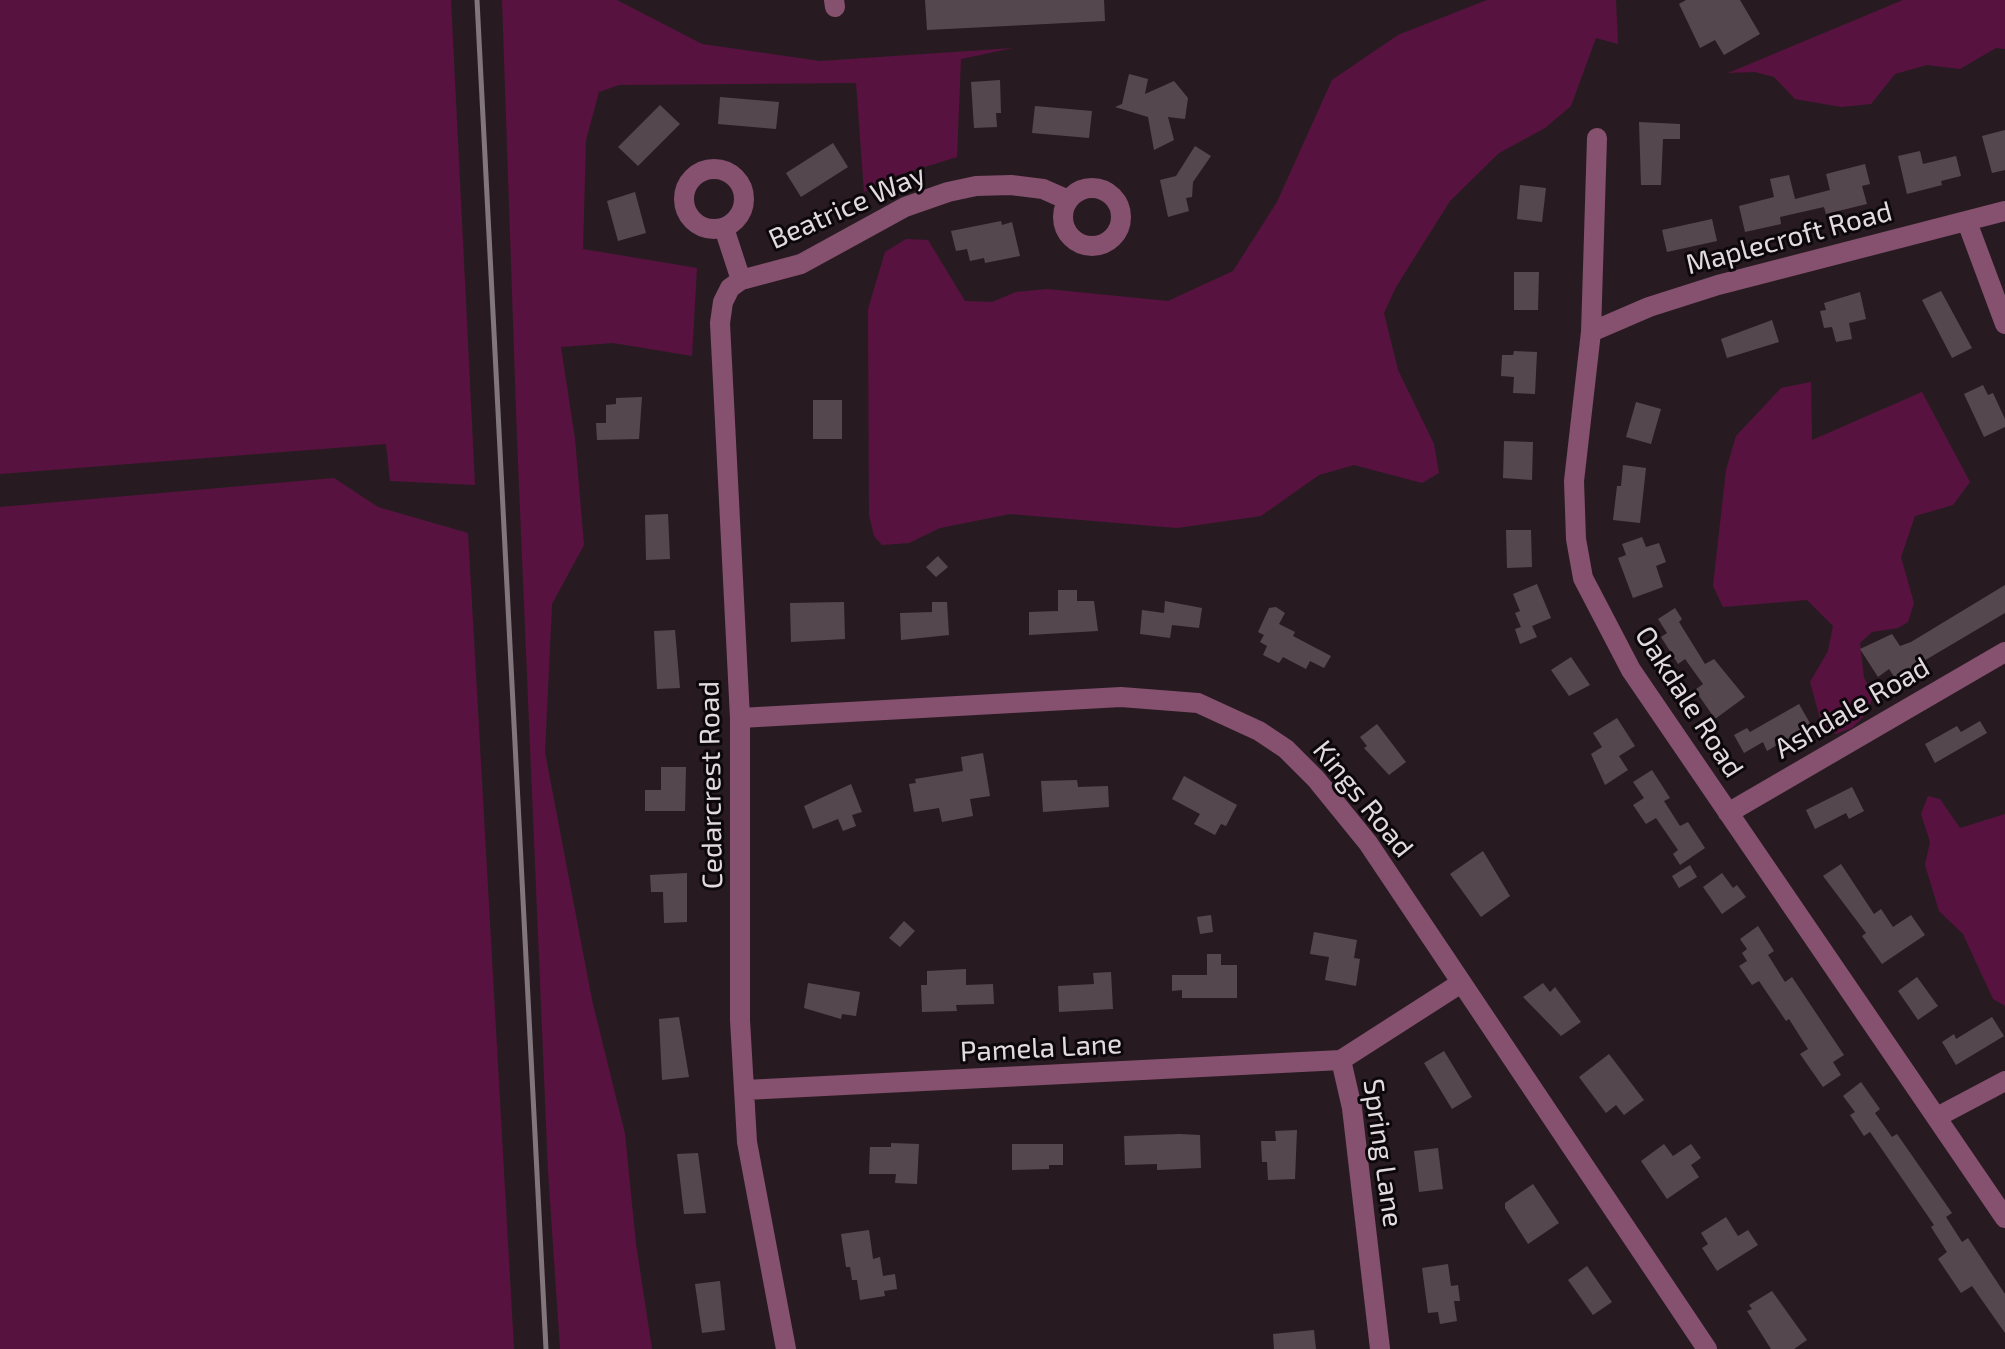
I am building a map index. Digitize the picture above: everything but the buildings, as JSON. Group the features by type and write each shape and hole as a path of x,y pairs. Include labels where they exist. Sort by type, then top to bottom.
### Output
{"street":[{"name":"Oakdale Road","path":"1597,138 1591,332 1574,481 1576,539 1583,578 1631,670 2005,1218"},
{"name":"Beatrice Way","path":"741,280 811,260 905,207 948,192 976,186 1011,185 1043,189 1068,200"},
{"name":"Maplecroft Road","path":"1591,332 1649,307 1703,289 2005,211"},
{"path":"1967,222 2005,324"},
{"path":"724,228 741,280"},
{"name":"Cedarcrest Road","path":"741,280 730,288 723,302 720,323 740,718 740,1020 747,1142 786,1349"},
{"name":"Ashdale Road","path":"1728,813 2005,652"},
{"name":"Kings Road","path":"740,718 1121,697 1198,703 1220,711 1286,749 1316,779 1368,843 1707,1349"},
{"name":"Spring Lane","path":"1380,1349 1352,1108 1341,1060 1461,983"},
{"name":"Pamela Lane","path":"745,1090 1341,1060"},
{"path":"1937,1117 2005,1081"}],"shaded area":[{"path":"0,0 451,0 475,485 390,481 386,444 0,474"},
{"path":"502,0 617,0 702,44 820,61 1013,48 961,59 957,157 889,178 864,192 856,83 619,85 599,92 586,140 583,249 697,268 692,356 613,343 561,347 575,439 584,545 552,604 545,752 592,1000 625,1134 636,1244 652,1349 560,1349 548,1171"},
{"path":"1487,0 1616,0 1618,44 1596,38 1571,106 1545,128 1499,153 1450,201 1396,287 1384,313 1398,370 1434,444 1439,473 1422,483 1354,465 1319,475 1261,516 1177,528 1010,514 940,528 909,543 882,545 874,536 869,515 868,309 885,252 906,239 928,240 965,301 992,302 1016,292 1047,289 1168,301 1233,271 1277,202 1332,80 1398,35"},
{"path":"1903,0 2005,0 2005,49 1996,48 1960,69 1927,65 1895,74 1871,104 1841,107 1795,99 1774,77 1755,72 1728,73"},
{"path":"1811,382 1812,440 1922,392 1970,482 1953,505 1915,516 1901,557 1914,603 1908,622 1898,628 1872,632 1860,643 1864,678 1874,695 1866,714 1852,728 1836,734 1822,726 1810,682 1828,651 1833,626 1807,600 1723,607 1713,586 1726,470 1736,436 1781,388"},
{"path":"334,478 378,507 468,533 514,1349 0,1349 0,507"},
{"path":"1928,796 1940,799 1960,828 2005,814 2005,1006 1993,999 1963,934 1939,911 1925,865 1930,842 1921,814"}],"railway":[{"path":"477,0 546,1349"}]}
